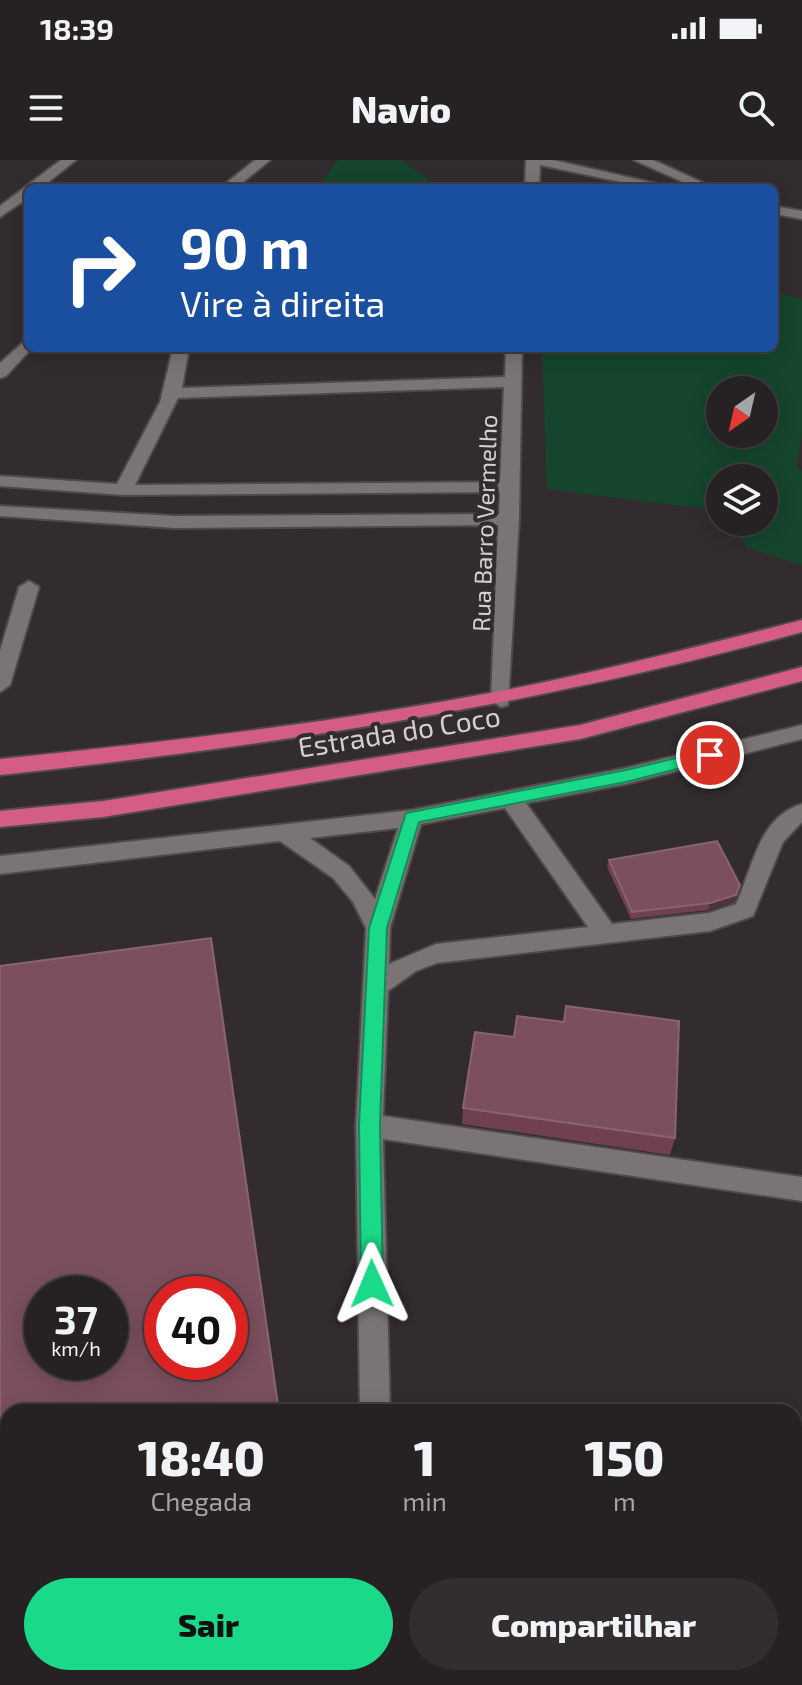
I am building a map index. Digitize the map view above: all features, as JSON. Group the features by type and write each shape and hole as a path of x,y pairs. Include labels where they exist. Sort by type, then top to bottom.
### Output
{"highway":[{"name":"Estrada do Coco","path":"0,767 137,753 501,700 685,660 802,626"},
{"name":"Estrada do Coco","path":"0,819 103,809 580,732 802,674"}],"street":[{"path":"38,184 69,160"},
{"path":"232,184 263,160"},
{"path":"532,184 533,160 650,184"},
{"path":"641,160 698,184"},
{"path":"0,213 24,195"},
{"path":"778,211 802,215"},
{"path":"0,373 24,347"},
{"path":"123,490 171,393 182,365 181,352"},
{"name":"Rua Barro Vermelho","path":"501,700 514,352"},
{"path":"171,393 513,382"},
{"path":"0,481 123,490 510,487"},
{"path":"0,511 175,522 510,519"},
{"path":"0,685 29,587"},
{"path":"0,865 412,818 626,776 802,732"},
{"path":"511,799 607,935"},
{"path":"377,985 407,964 436,954 710,922 745,910 756,890 770,845 780,828 802,812"},
{"path":"375,1404 369,1125 378,928 412,818"},
{"path":"285,834 319,852 346,873 364,895 378,928"},
{"path":"369,1125 802,1189"}],"green space":[{"path":"338,160 401,160 429,180 426,184 320,184"},
{"path":"778,294 802,299 802,433 797,466 802,471 802,565 748,548 739,536 778,536 778,464 706,464 706,509 547,489 542,352 778,352"}],"building":[{"path":"717,841 740,885 736,895 710,903 632,912 609,860"},
{"path":"211,938 278,1404 0,1404 0,966"},
{"path":"566,1006 679,1021 675,1138 463,1108 475,1032 514,1037 517,1016 564,1022"}],"route":[{"path":"372,1284 369,1125 378,928 412,818 626,776 710,755"}]}
